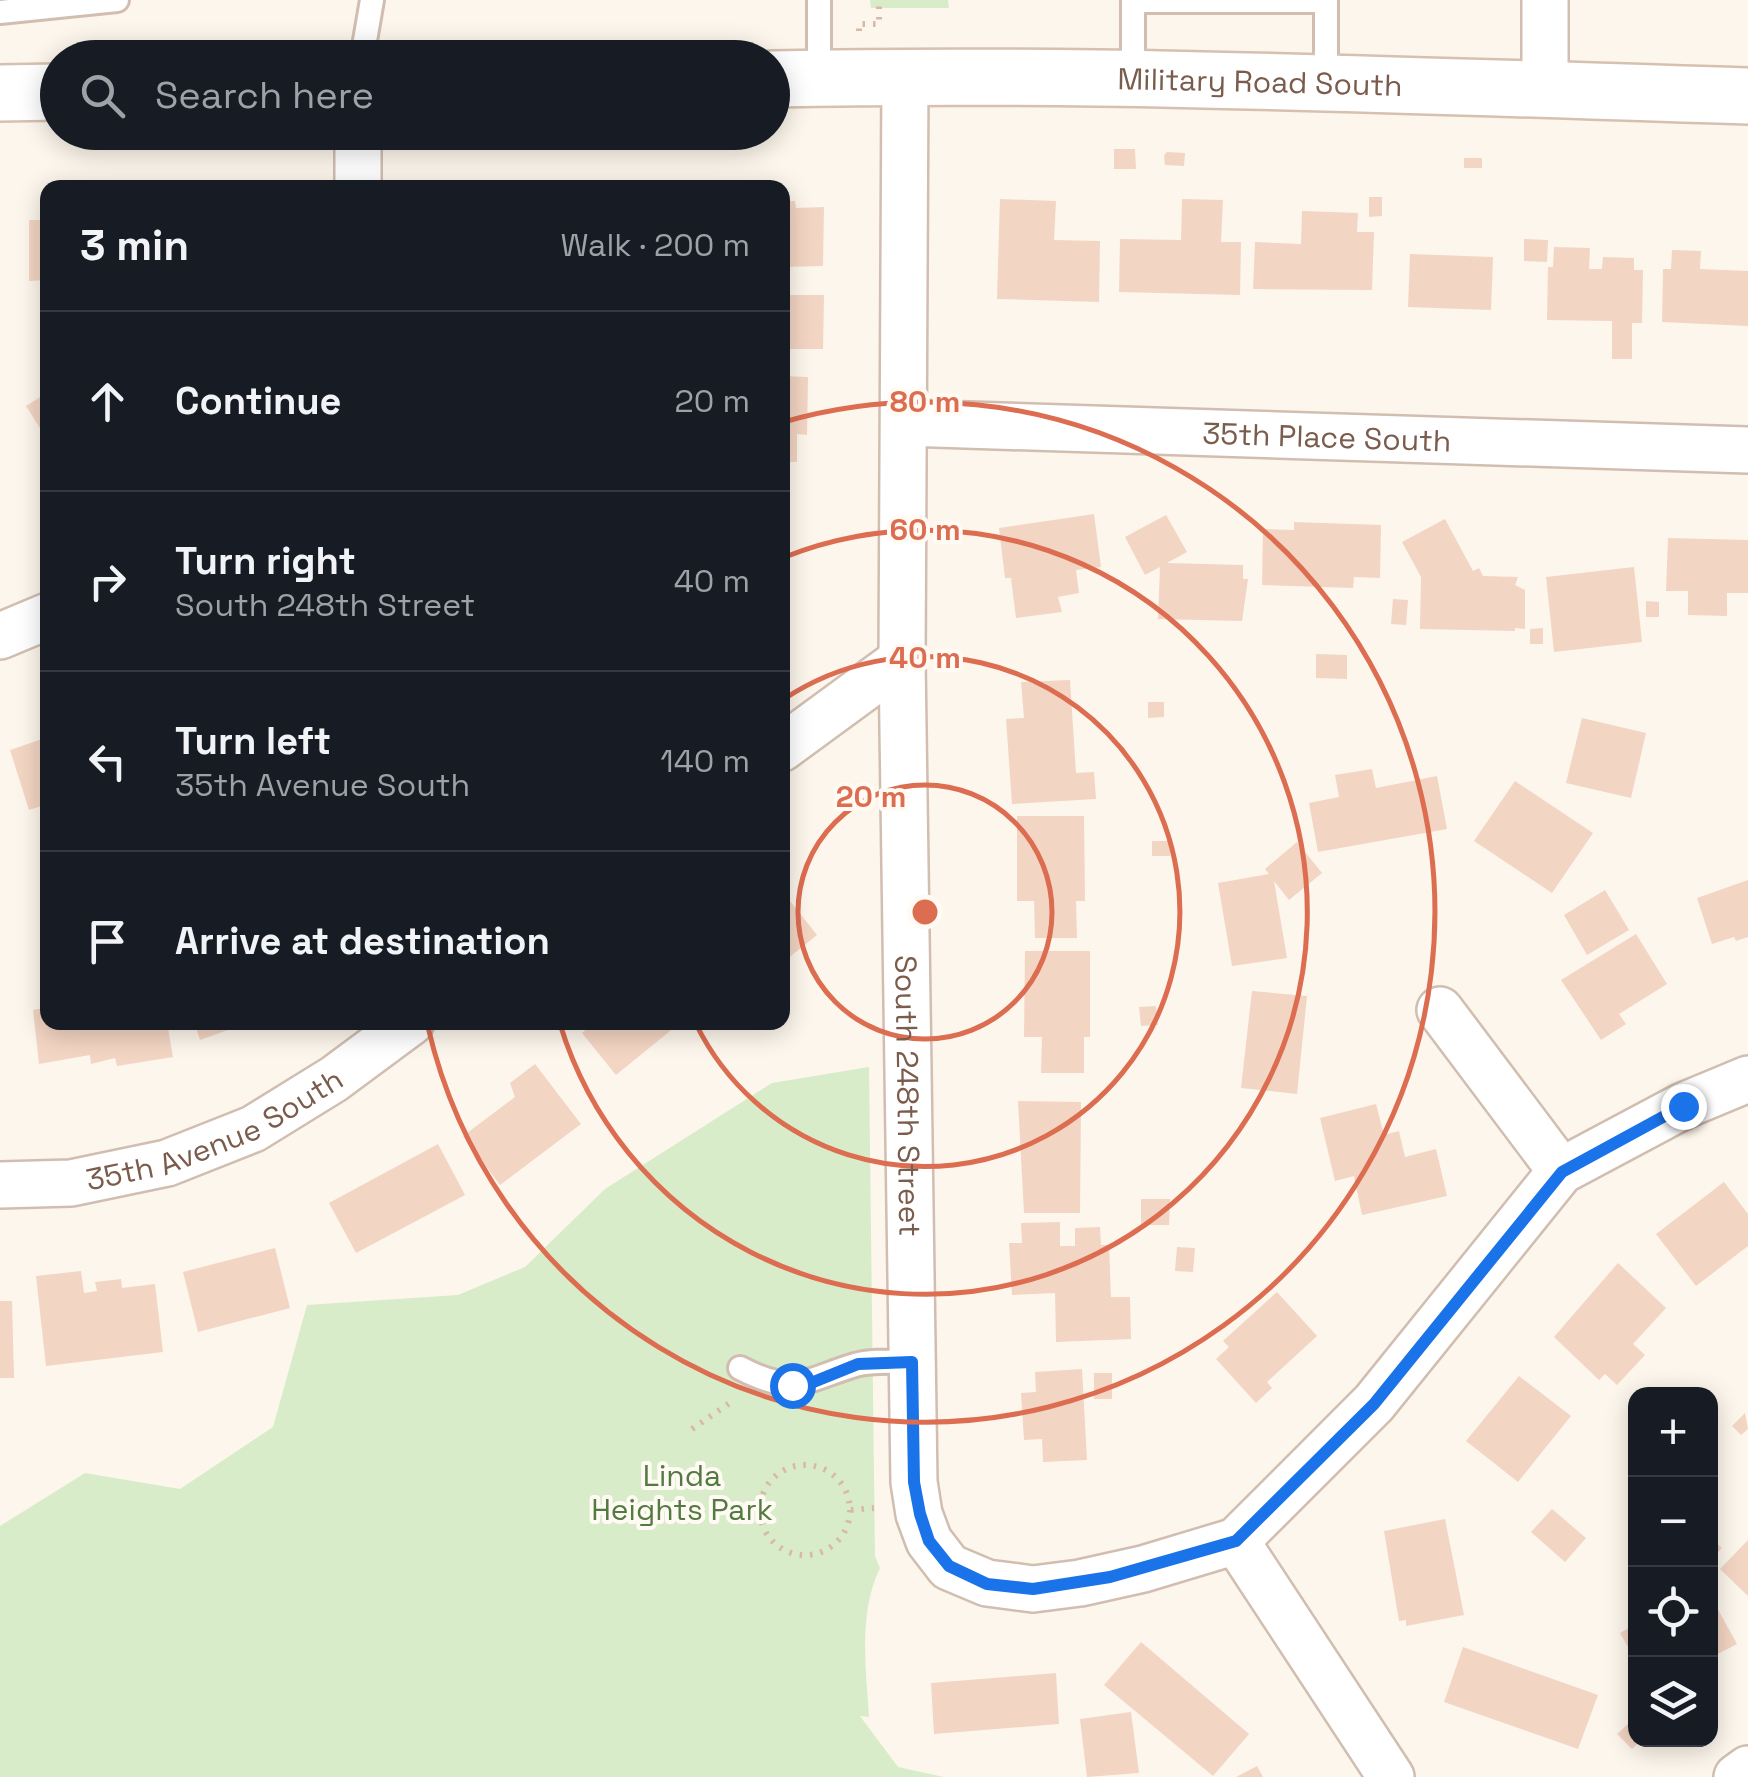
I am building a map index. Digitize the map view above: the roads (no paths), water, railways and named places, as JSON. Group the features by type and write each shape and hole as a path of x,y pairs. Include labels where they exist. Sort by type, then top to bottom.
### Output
{"main road":[{"name":"Military Road South","path":"796,78 1326,82 1748,96"},
{"path":"0,93 40,92"}],"street":[{"path":"1545,90 1546,0"},
{"name":"South 248th Street","path":"904,76 902,660 914,1482 920,1514 929,1541 949,1566 987,1584 1033,1589 1110,1577 1236,1541"},
{"path":"358,150 358,180"},
{"name":"35th Place South","path":"905,422 1748,450"},
{"path":"0,636 40,619"},
{"path":"790,742 902,660"},
{"path":"1440,1010 1562,1172"},
{"name":"35th Avenue South","path":"0,1185 71,1184 167,1163 253,1129 334,1079 400,1030"},
{"path":"1391,1777 1236,1541 1374,1404 1562,1172 1683,1106 1748,1079"},
{"path":"1737,1777 1748,1768"}],"lane":[{"path":"8,12 117,0"},
{"path":"365,40 372,0"},
{"path":"796,78 818,0"},
{"path":"1134,80 1134,2 1326,2 1326,82"},
{"path":"740,1368 764,1380 792,1385 811,1383 858,1364 912,1362"}],"park label":[{"name":"Linda Heights Park","path":"682,1492"}]}
